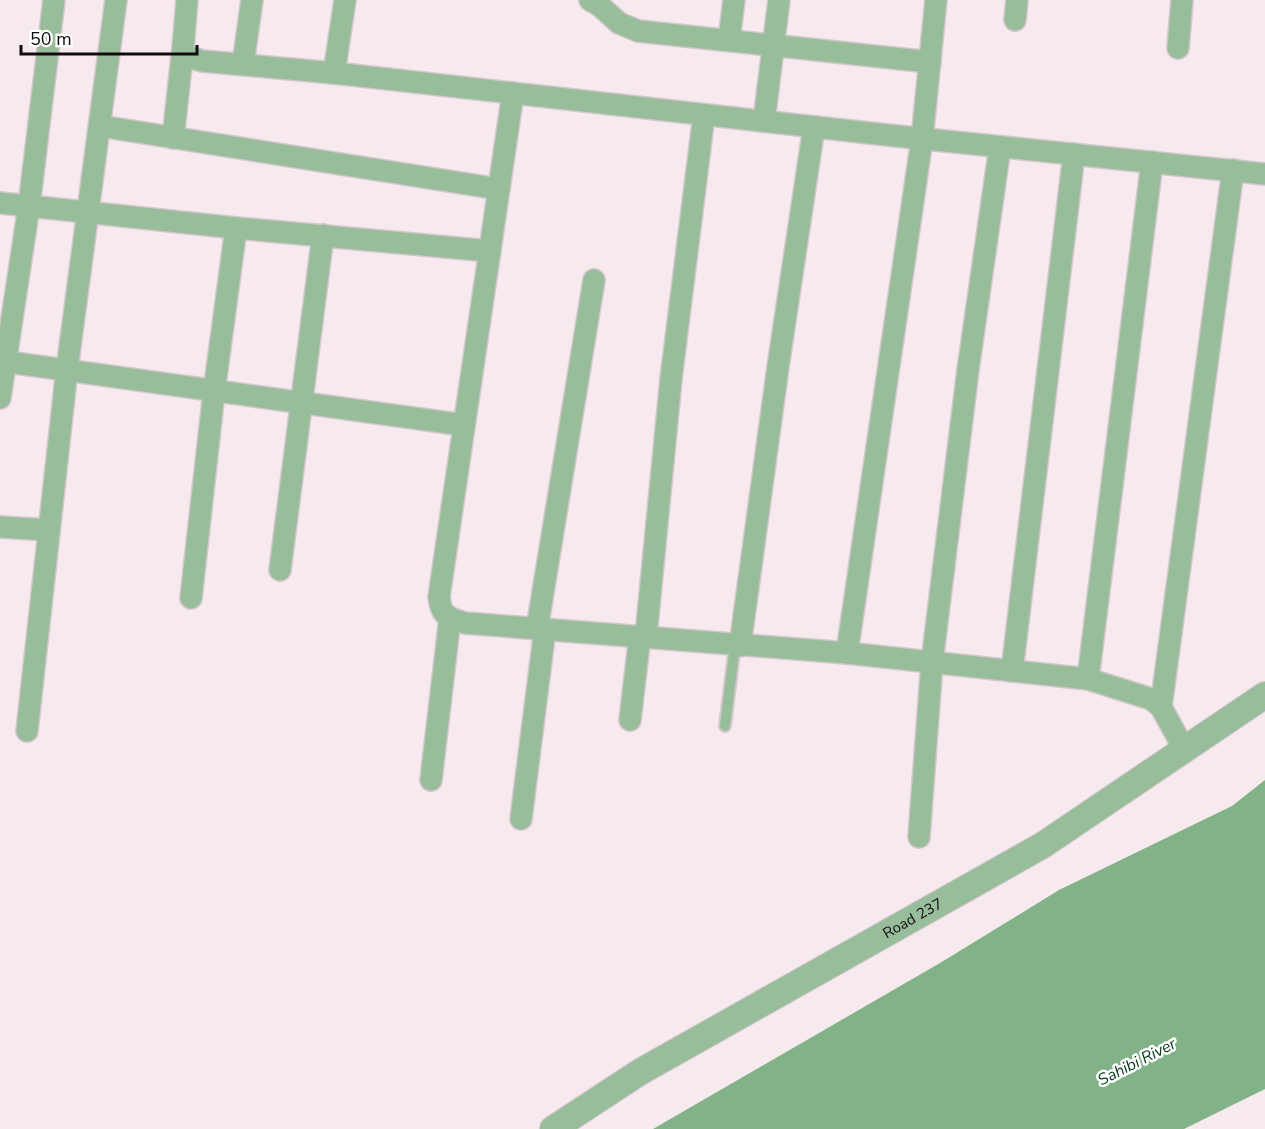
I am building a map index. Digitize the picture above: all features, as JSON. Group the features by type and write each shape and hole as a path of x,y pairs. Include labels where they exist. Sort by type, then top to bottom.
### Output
{"street":[{"path":"0,398 2,362 29,206 54,0"},
{"path":"27,731 67,369 116,0"},
{"path":"172,138 187,0"},
{"path":"243,64 252,0"},
{"path":"334,73 345,0"},
{"path":"590,0 620,23 638,31 930,62"},
{"path":"729,40 734,0"},
{"path":"764,121 779,0"},
{"path":"847,653 922,139 936,0"},
{"path":"1178,48 1182,0"},
{"path":"183,48 186,56 194,59 922,139 1265,174"},
{"path":"513,93 439,597 440,609 450,618 465,623 847,653 1088,679 1151,699 1161,707 1184,749"},
{"path":"630,720 643,636 671,378 704,114"},
{"path":"100,126 499,189"},
{"path":"738,645 814,127"},
{"path":"919,837 932,662 968,370 1000,147"},
{"path":"1012,671 1074,154"},
{"path":"1088,679 1152,162"},
{"path":"1161,707 1233,170"},
{"path":"0,203 236,228 490,251"},
{"path":"191,598 214,392 236,228"},
{"path":"280,570 323,235"},
{"path":"521,819 541,629 594,280"},
{"path":"2,362 67,369 214,392 464,425"},
{"path":"0,527 49,530"},
{"path":"430,780 450,618"},
{"name":"Road 237","path":"553,1129 640,1072 1043,845 1265,695"}],"lane":[{"path":"725,726 738,645"}],"water":[{"name":"Sahibi River","path":"1265,780 1265,1089 1184,1129 653,1129 940,963 1059,890 1232,806"}]}
